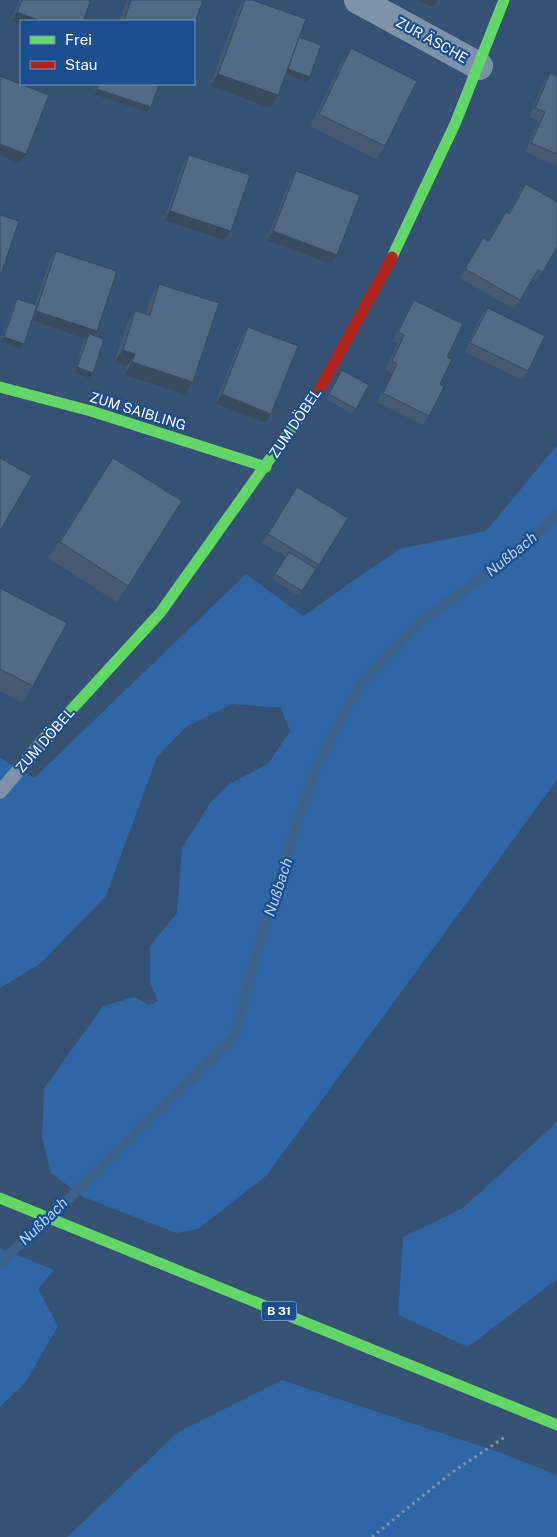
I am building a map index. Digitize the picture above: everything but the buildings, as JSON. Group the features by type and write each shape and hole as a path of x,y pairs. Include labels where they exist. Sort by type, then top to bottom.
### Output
{"street":[{"name":"ZUR ÄSCHE","path":"358,0 479,66"},
{"name":"ZUM DÖBEL","path":"51,732 160,613 266,467 319,390 392,257 455,124 504,0"},
{"name":"ZUM SAIBLING","path":"0,387 91,411 266,467"},
{"name":"B 31","path":"0,1198 449,1379 557,1425"}],"lane":[{"name":"ZUM DÖBEL","path":"0,792 51,732"}],"path":[{"path":"372,1537 451,1473"}],"shaded area":[{"path":"557,445 557,780 266,1176 198,1229 176,1233 83,1197 51,1173 42,1137 44,1088 103,1006 134,997 149,1005 158,1001 150,983 150,946 177,913 182,848 210,803 229,784 268,764 290,731 281,708 232,704 186,727 157,757 106,896 41,963 0,988 0,758 34,778 246,574 303,616 399,549 486,531"},
{"path":"557,1122 557,1279 468,1347 398,1315 403,1237 463,1208"},
{"path":"0,1248 54,1270 38,1289 58,1326 25,1383 0,1407"},
{"path":"282,1380 502,1453 557,1475 557,1537 67,1537 178,1432"}],"waterway":[{"name":"Nußbach","path":"0,1263 96,1173 235,1035 256,954 318,763 358,687 420,622 515,554 557,515"}],"traffic: fast":[{"path":"392,257 455,124 504,0"},
{"path":"0,387 91,411 266,467"},
{"path":"51,732 160,613 299,418"},
{"path":"0,1198 557,1425"}],"traffic: jam":[{"path":"299,418 319,390 392,257"}]}
